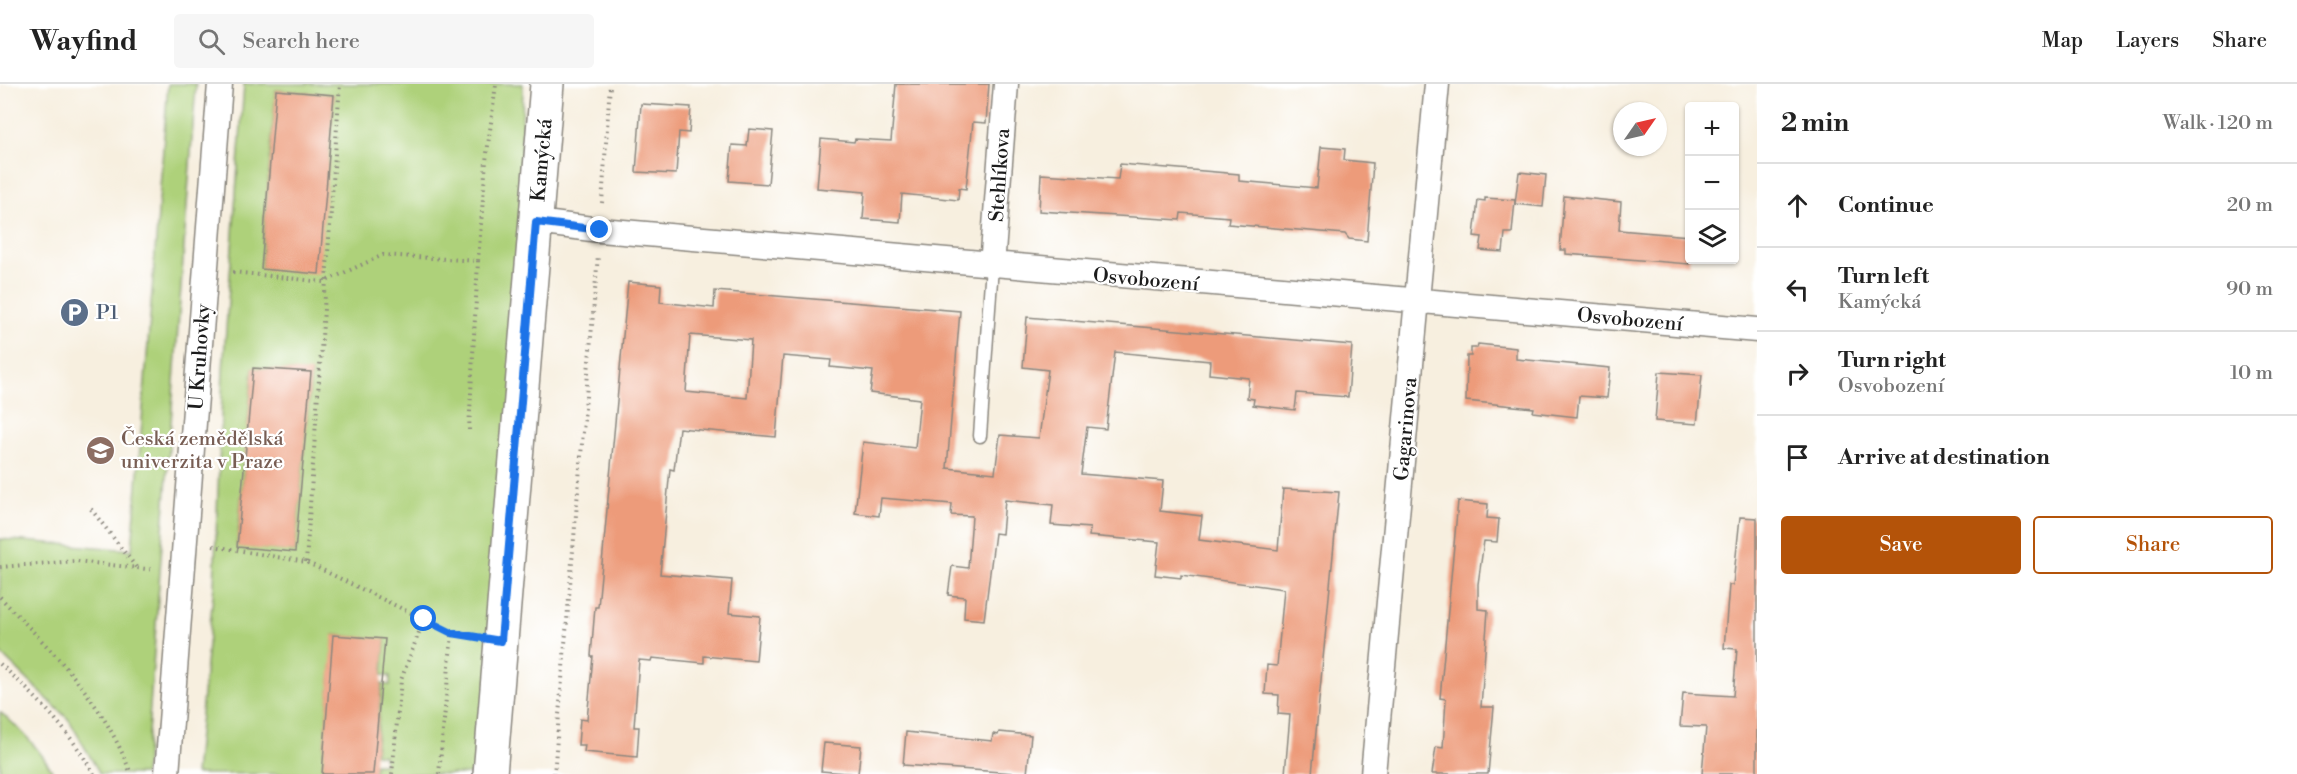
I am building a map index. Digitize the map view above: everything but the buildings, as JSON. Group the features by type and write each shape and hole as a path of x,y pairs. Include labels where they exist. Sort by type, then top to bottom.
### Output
{"main road":[{"name":"Kamýcká","path":"490,774 547,84"}],"street":[{"name":"U Kruhovky","path":"167,774 220,84"},
{"name":"Stehlíkova","path":"993,266 1006,84"},
{"name":"Gagarinova","path":"1373,774 1437,84"},
{"name":"Osvobození","path":"536,222 600,230 993,266 1757,330"}],"lane":[{"path":"980,436 993,266"}],"path":[{"path":"306,562 324,282 340,84"},
{"path":"469,430 478,261 486,161 496,84"},
{"path":"554,774 600,230 610,84"},
{"path":"206,269 324,282 383,255 478,261"},
{"path":"91,509 136,568"},
{"path":"185,541 306,562 452,633 501,641"},
{"path":"0,567 76,561 182,574"},
{"path":"0,597 84,687 117,738 131,774"},
{"path":"392,774 401,680 424,619"},
{"path":"439,774 452,633"},
{"path":"0,664 55,716 77,744 94,774"}],"green space":[{"path":"168,84 196,84 145,774 100,774 69,720 0,653 0,539 132,550"},
{"path":"244,84 523,84 517,352 482,774 374,774 375,764 384,764 384,755 375,754 382,684 390,685 390,676 382,675 385,640 334,635 322,774 195,774 214,585 223,370","holes":["276,90 334,95 318,273 261,268","253,368 311,373 295,552 237,546"]},
{"path":"0,712 30,740 54,774 0,774"}],"place":[{"name":"P1","path":"75,312"},
{"name":"Česká zemědělská univerzita v Praze","path":"100,450"}],"route":[{"path":"424,619 452,633 501,641 536,222 600,230"}]}
